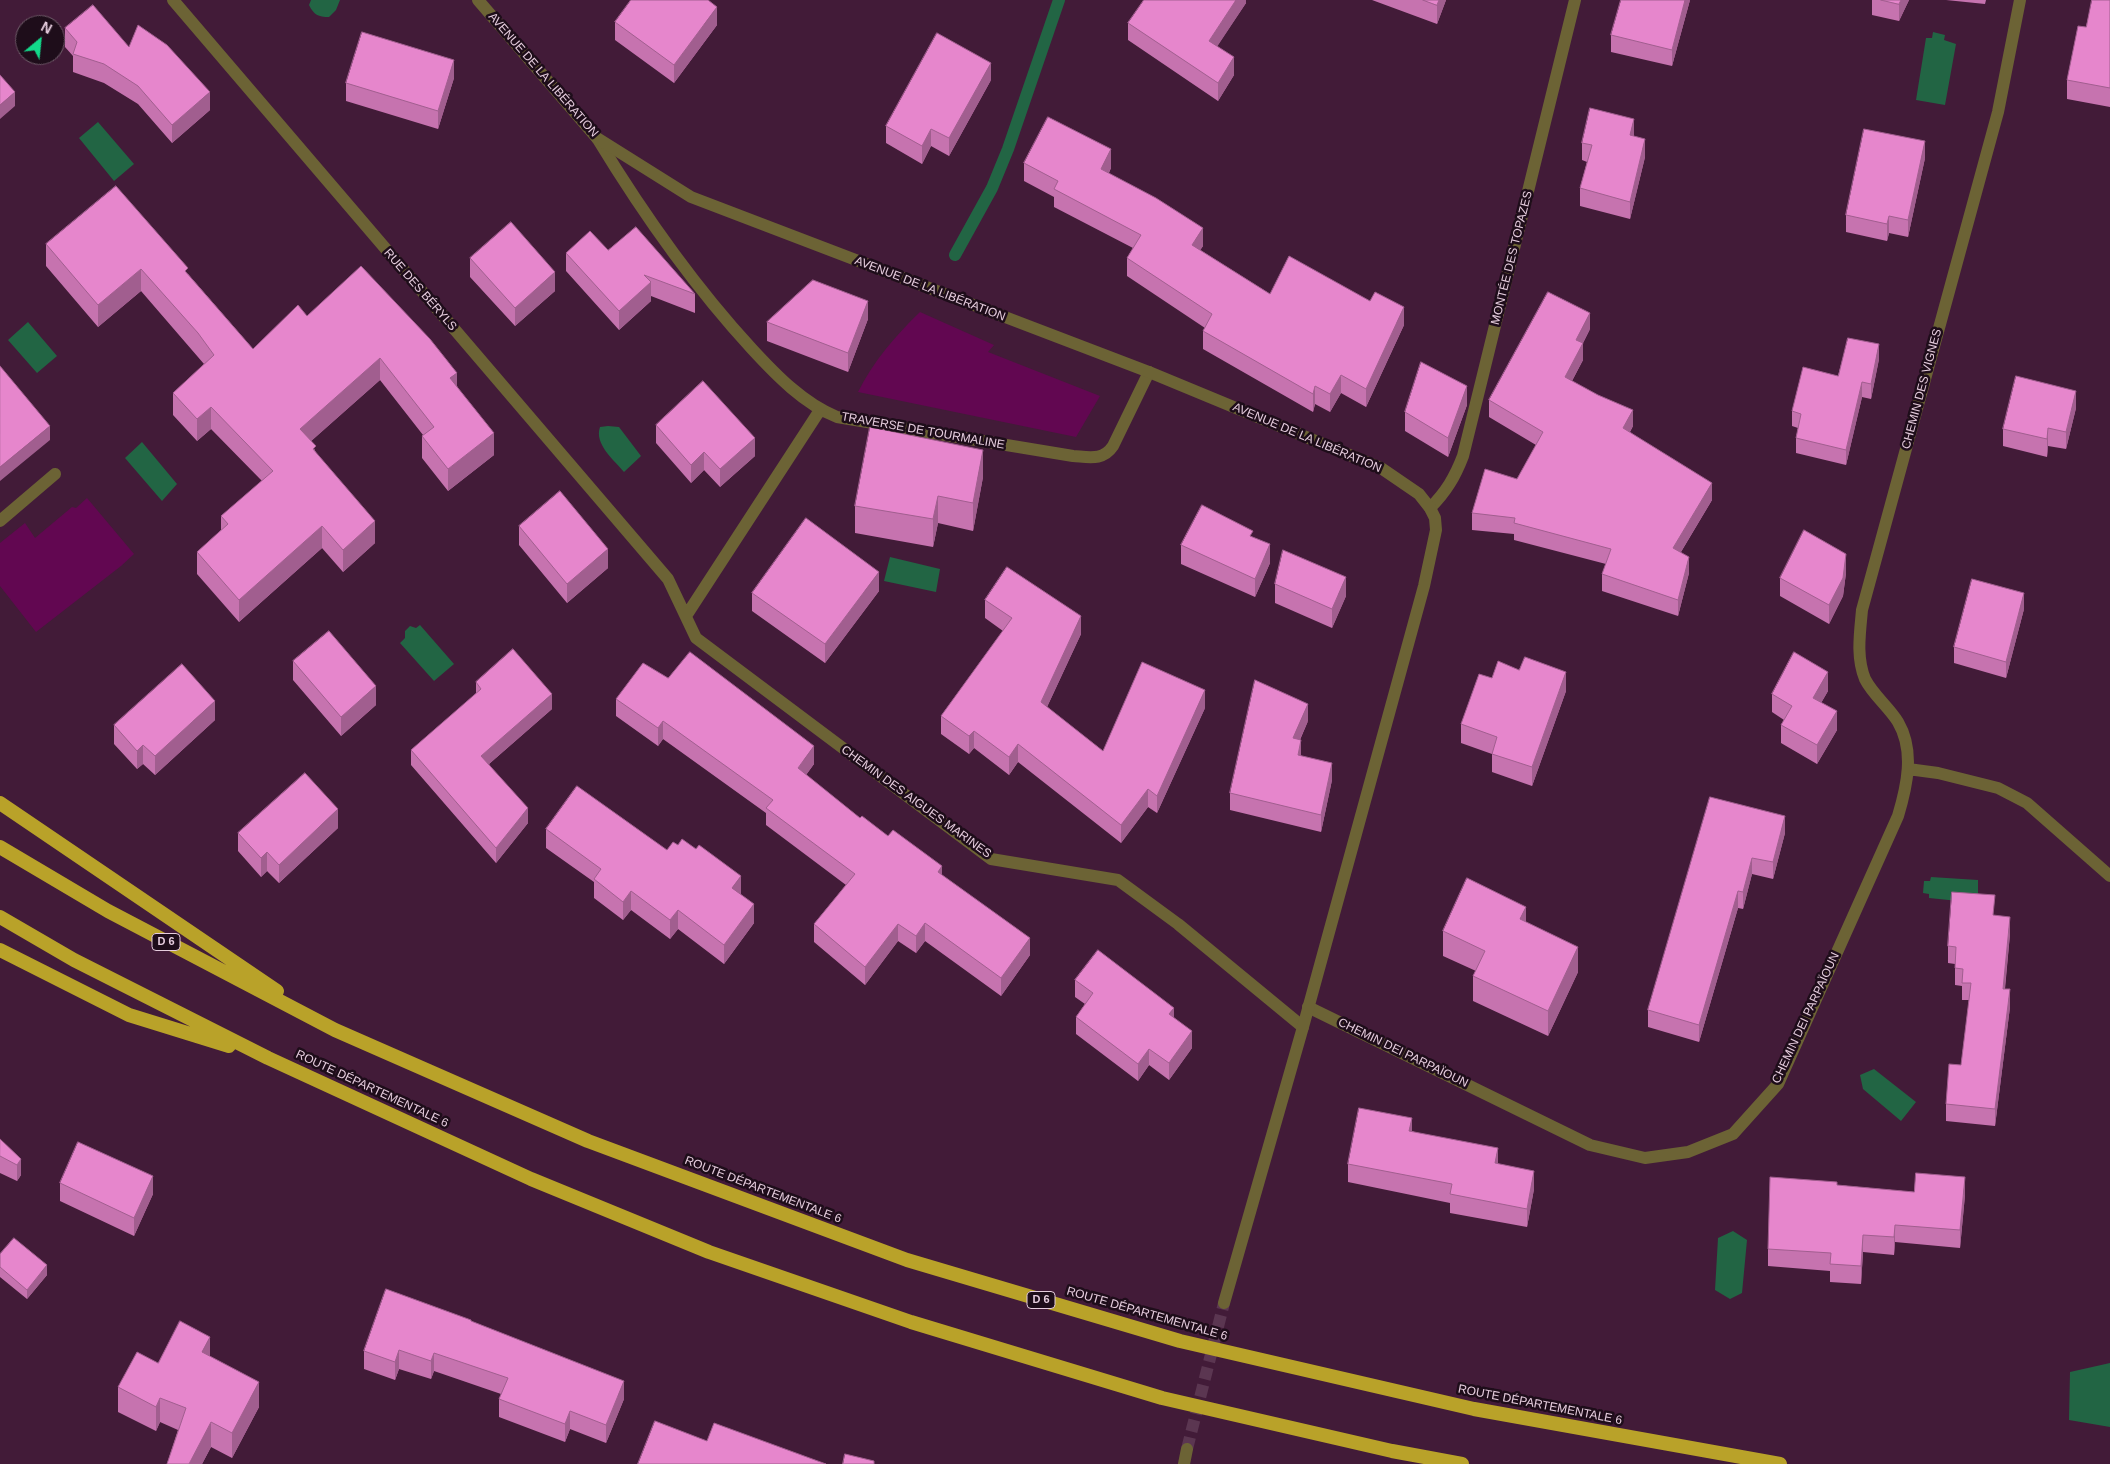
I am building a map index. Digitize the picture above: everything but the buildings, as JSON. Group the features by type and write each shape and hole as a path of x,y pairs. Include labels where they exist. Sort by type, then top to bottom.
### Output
{"highway":[{"path":"0,803 335,1030"},
{"name":"D 6","path":"0,847 108,911 335,1030"},
{"path":"0,917 74,960 268,1058"},
{"path":"0,950 129,1015 268,1058"},
{"name":"ROUTE DÉPARTEMENTALE 6","path":"335,1030 588,1141 907,1260 1171,1339 1474,1410 1780,1464"},
{"name":"ROUTE DÉPARTEMENTALE 6","path":"268,1058 531,1179 708,1252 911,1322 1162,1398 1392,1452 1462,1464"}],"street":[{"name":"RUE DES BÉRYLS","path":"173,0 668,579"},
{"name":"AVENUE DE LA LIBÉRATION","path":"478,0 597,138 691,197 1149,372 1381,468 1419,494 1430,508"},
{"name":"MONTÉE DES TOPAZES","path":"1430,508 1444,494 1454,480 1463,456 1575,0"},
{"name":"CHEMIN DES VIGNES","path":"1908,769 1906,744 1898,723 1866,680 1860,661 1859,640 1862,610 1998,112 2020,0"},
{"name":"TRAVERSE DE TOURMALINE","path":"597,138 631,194 729,324 775,374 820,410 837,417 1063,455 1101,457 1108,453 1113,446 1149,372"},
{"path":"686,616 820,410"},
{"path":"0,521 54,474"},
{"path":"1224,1303 1303,1028 1424,586 1436,530 1435,518 1430,508"},
{"name":"CHEMIN DES AIGUES MARINES","path":"668,579 696,638 991,858 1118,880 1178,924 1303,1028"},
{"path":"1908,769 1938,773 1998,788 2027,803 2110,876"},
{"name":"CHEMIN DEI PARPAÏOUN","path":"1308,1006 1590,1145 1645,1158 1688,1152 1733,1134 1778,1084 1898,816 1905,794 1908,769"},
{"path":"1184,1464 1187,1449"}],"shaded area":[{"path":"311,0 340,0 336,10 329,17 319,16 315,13 309,5"},
{"path":"1933,32 1945,35 1944,40 1956,44 1945,105 1916,100 1926,38 1932,38"},
{"path":"98,122 134,164 114,181 79,138"},
{"path":"920,312 994,345 988,352 1100,396 1076,437 858,392 870,370 885,350"},
{"path":"28,322 57,356 37,373 8,340"},
{"path":"600,427 619,427 641,456 624,472 602,446 599,433"},
{"path":"142,442 177,484 162,501 125,458"},
{"path":"87,498 134,554 36,632 0,586 0,543 25,523 35,538 72,507 76,508"},
{"path":"890,557 940,569 936,592 884,581"},
{"path":"420,625 454,664 434,681 400,643 405,638 405,631 410,626 416,628"},
{"path":"1931,877 1978,880 1978,903 1929,898 1929,894 1923,893 1924,881 1930,881"},
{"path":"1874,1069 1916,1102 1901,1121 1863,1089 1860,1075"},
{"path":"1733,1231 1747,1240 1742,1293 1730,1299 1715,1290 1718,1238"},
{"path":"2110,1363 2110,1427 2069,1420 2070,1372"}],"waterway":[{"path":"955,255 992,188 1008,149 1059,0"}],"tunnel":[{"path":"1187,1449 1224,1303"}]}
